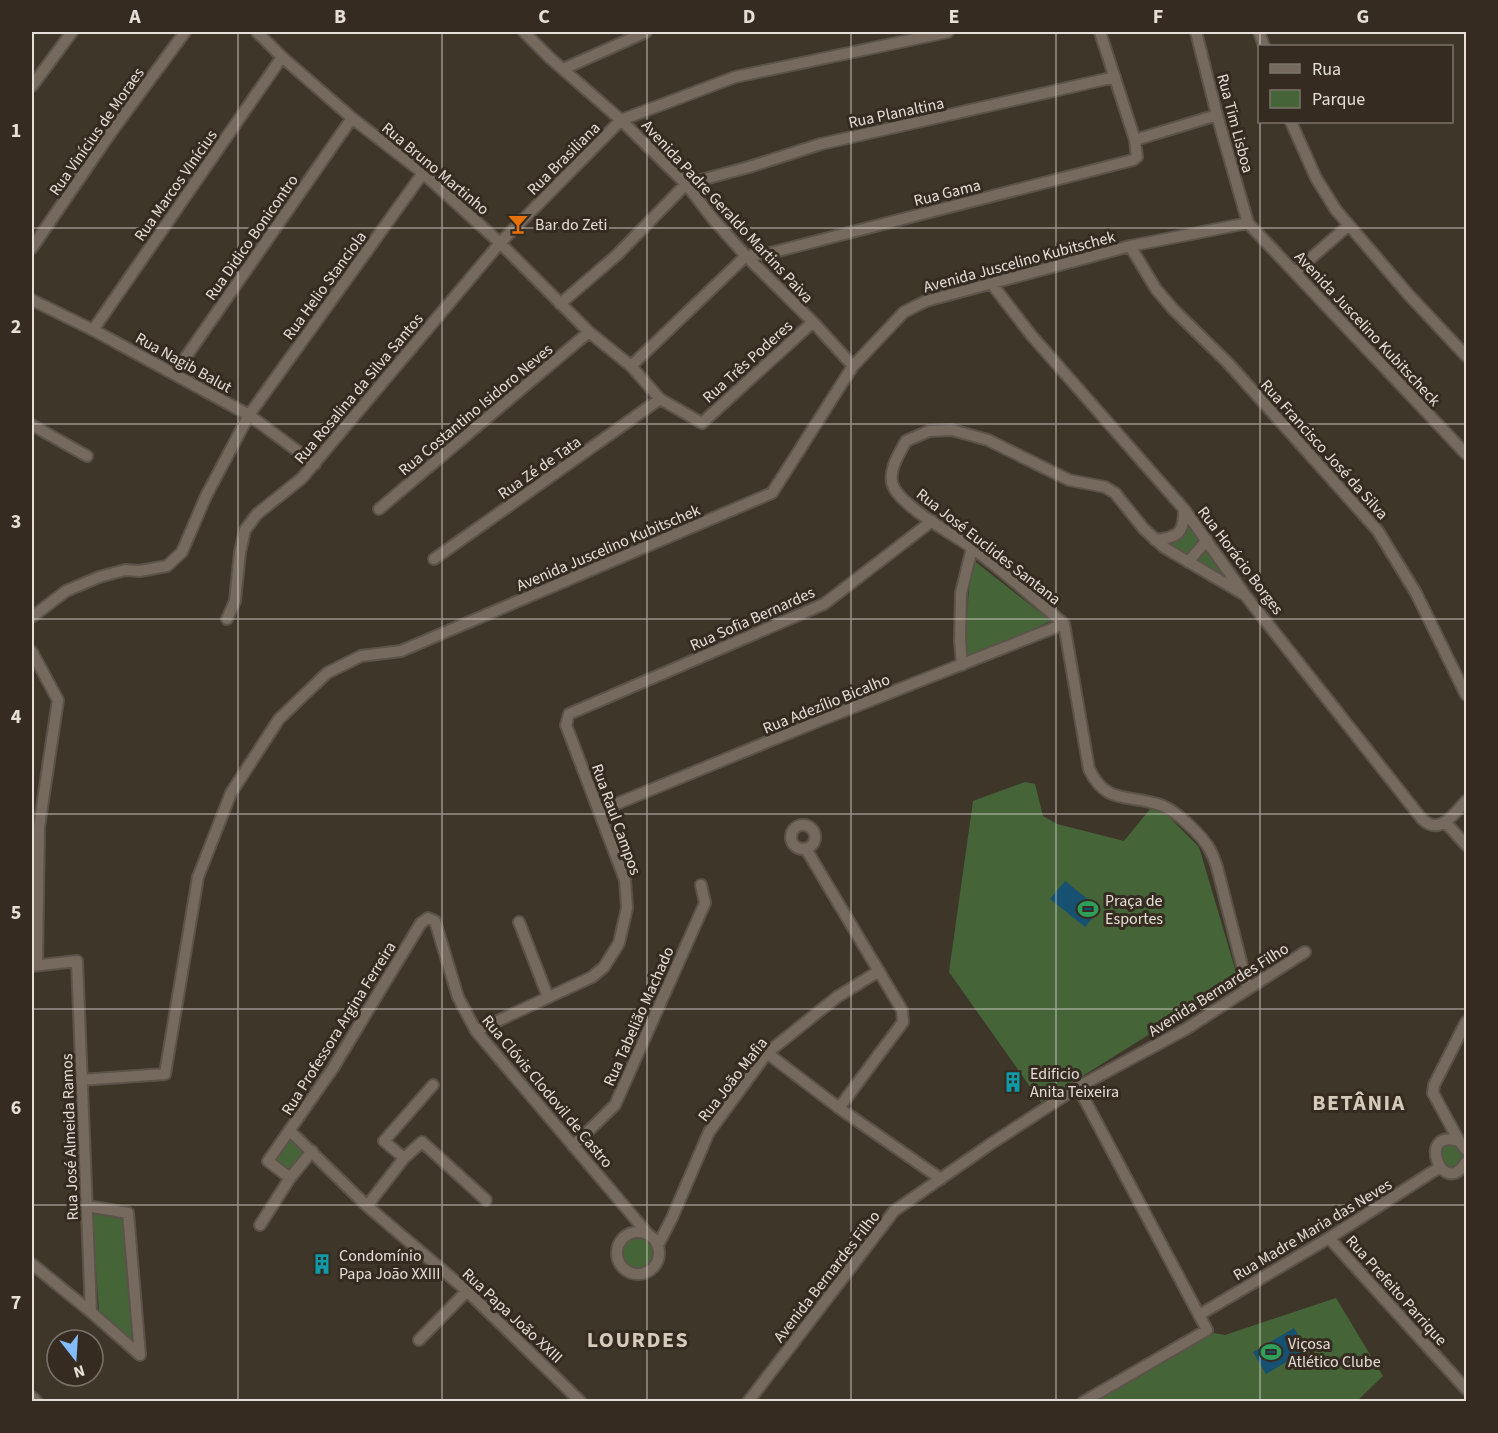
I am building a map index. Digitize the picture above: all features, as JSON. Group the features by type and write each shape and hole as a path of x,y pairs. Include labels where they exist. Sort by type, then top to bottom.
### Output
{"street":[{"path":"32,86 72,32"},
{"name":"Rua Vinícius de Moraes","path":"32,249 112,131 185,32"},
{"name":"Rua Bruno Martinho","path":"257,32 352,118 423,173 500,243 589,332 631,366 660,399 702,423"},
{"name":"Avenida Padre Geraldo Martins Paiva","path":"524,32 621,120 686,184 746,256 813,322 853,366"},
{"path":"563,69 646,32"},
{"path":"621,120 735,77 948,32"},
{"path":"1100,32 1135,140 1217,115"},
{"name":"Rua Tim Lisboa","path":"1196,32 1248,223"},
{"name":"Rua Marcos VInícius","path":"93,330 282,57"},
{"name":"Rua Planaltina","path":"686,184 821,144 1115,77"},
{"name":"Rua Didico Bonicontro","path":"174,374 352,118"},
{"name":"Rua Brasiliana","path":"500,243 621,120"},
{"path":"1291,123 1316,178 1336,210 1408,294 1467,356"},
{"name":"Rua Gama","path":"746,256 770,253 1133,160 1137,157 1135,140"},
{"name":"Rua Helio Stanciola","path":"32,617 66,591 99,577 125,570 140,571 167,566 182,552 206,496 249,415 423,173"},
{"path":"560,304 618,254 686,184"},
{"name":"Avenida Juscelino Kubitschek","path":"81,1080 165,1074 198,877 231,793 279,719 327,673 361,656 401,651 772,494 853,366 904,312 926,301 1130,246 1248,223"},
{"name":"Avenida Juscelino Kubitscheck","path":"1248,223 1467,454"},
{"path":"1295,272 1349,225"},
{"name":"Rua Rosalina da Silva Santos","path":"227,619 235,601 240,552 245,530 257,514 302,478 315,464 500,243"},
{"name":"Rua Francisco José da Silva","path":"1130,246 1156,289 1236,373 1378,531 1416,593 1467,695"},
{"path":"631,366 746,256"},
{"name":"Rua Horácio Borges","path":"991,284 1032,336 1184,509 1245,595 1422,819 1428,825 1434,826 1445,822"},
{"name":"Rua Nagib Balut","path":"32,300 93,330 249,415 315,464"},
{"name":"Rua Três Poderes","path":"702,423 813,322"},
{"name":"Rua Costantino Isidoro Neves","path":"379,509 589,332"},
{"name":"Rua Zé de Tata","path":"434,559 660,399"},
{"path":"32,424 87,456"},
{"name":"Rua José Euclides Santana","path":"1245,595 1155,540 1115,493 1105,487 1069,480 988,440 952,430 929,431 906,441 892,471 891,477 895,489 909,504 972,548 1065,624 1089,769 1096,784 1110,795 1164,807 1182,818 1210,848 1217,867 1248,989"},
{"path":"1155,540 1172,537 1178,533 1184,521 1184,509"},
{"name":"Rua Sofia Bernardes","path":"569,714 824,604 932,521"},
{"path":"1188,562 1207,540"},
{"path":"962,665 961,593 972,548"},
{"name":"Rua Adezílio Bicalho","path":"599,812 805,726 1065,624"},
{"path":"32,652 58,700 35,828 34,966"},
{"name":"Rua Raul Campos","path":"476,1031 592,977 612,957 622,932 627,908 625,880 566,725 569,714"},
{"path":"1467,801 1445,822 1467,845"},
{"path":"806,849 902,1010 903,1022 839,1108"},
{"name":"Rua Tabelião Machado","path":"573,1146 615,1105 705,903 700,885"},
{"name":"Rua Professora Argina Ferreira","path":"290,1178 268,1161 333,1068 421,923 428,918 435,921"},
{"name":"Rua Clóvis Clodovil de Castro","path":"435,921 458,997 476,1031 648,1234"},
{"path":"519,922 548,997"},
{"name":"Avenida Bernardes Filho","path":"748,1401 894,1211 1078,1087 1186,1029 1305,952"},
{"name":"Rua José Almeida Ramos","path":"34,966 77,961 91,1312"},
{"name":"Rua João Mafia","path":"658,1245 709,1132 767,1053 837,997 879,971"},
{"path":"1464,1147 1433,1093 1434,1086 1467,1022"},
{"path":"767,1053 839,1108 941,1179"},
{"path":"404,1158 384,1141 433,1085"},
{"path":"1078,1087 1207,1330 1083,1401"},
{"name":"Rua Papa João XXIII","path":"290,1131 367,1206 467,1291 581,1401"},
{"path":"1464,1147 1449,1140 1440,1144 1435,1158 1440,1167 1449,1172 1454,1172 1467,1162"},
{"path":"367,1206 404,1158 422,1142 486,1200"},
{"path":"260,1225 290,1178 312,1151"},
{"name":"Rua Madre Maria das Neves","path":"1199,1315 1329,1238 1440,1167"},
{"path":"32,1264 140,1355 128,1213 87,1206"},
{"path":"634,1232 648,1234 658,1245 658,1260 649,1271 635,1274 622,1267 617,1253 622,1240 634,1232"},
{"name":"Rua Prefeito Parrique","path":"1329,1238 1467,1389"},
{"path":"419,1340 467,1291"},
{"path":"32,1397 38,1401"}],"green space":[{"path":"1184,511 1243,593 1166,548 1165,541 1173,539"},
{"path":"973,560 1051,621 968,659 968,609"},
{"name":"Praça de Esportes","path":"1025,782 1035,784 1043,816 1057,824 1124,841 1151,808 1163,811 1199,847 1238,979 1041,1102 949,972 973,801"},
{"path":"290,1136 309,1152 289,1175 271,1159"},
{"path":"1455,1142 1466,1155 1465,1160 1459,1167 1445,1168 1438,1154 1442,1146"},
{"path":"92,1214 123,1217 132,1341 99,1312"},
{"path":"637,1237 648,1242 653,1253 648,1264 637,1269 626,1264 621,1253 626,1242"},
{"name":"Viçosa Atlético Clube","path":"1336,1298 1383,1376 1357,1401 1090,1402 1208,1332 1225,1335"}],"water":[{"path":"1065,881 1100,909 1085,927 1050,899"},
{"path":"1294,1328 1307,1350 1266,1374 1253,1352"}],"place":[{"name":"Bar do Zeti","path":"518,224"},
{"name":"Praça de Esportes","path":"1088,909"},
{"name":"Edificio Anita Teixeira","path":"1013,1082"},
{"name":"Condomínio Papa João XXIII","path":"322,1264"},
{"name":"Viçosa Atlético Clube","path":"1271,1352"}],"district":[{"name":"BETÂNIA","path":"1359,1102"},
{"name":"LOURDES","path":"638,1339"}]}
